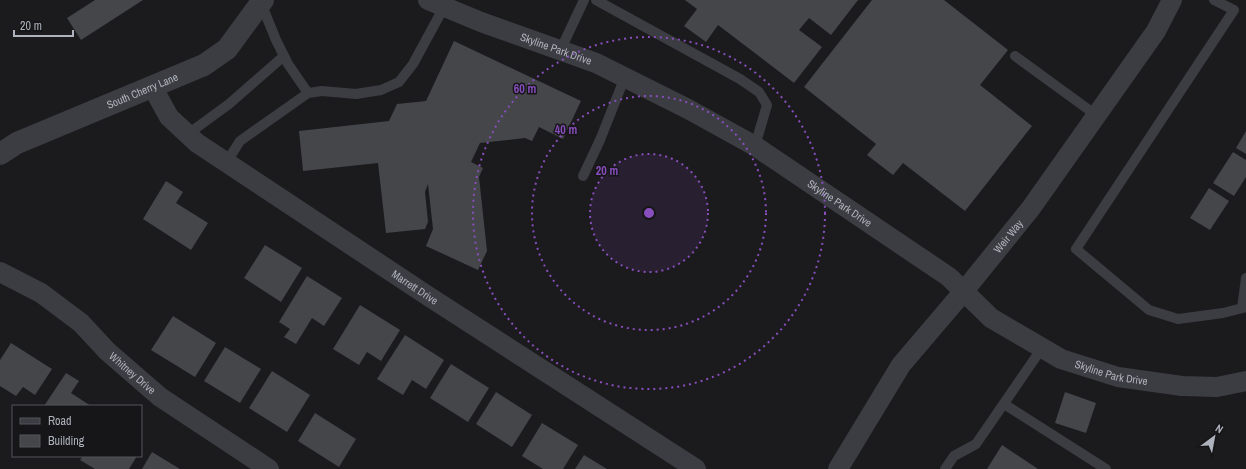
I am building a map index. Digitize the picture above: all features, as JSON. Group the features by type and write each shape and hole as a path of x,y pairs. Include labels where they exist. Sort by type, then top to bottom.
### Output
{"street":[{"name":"Weir Way","path":"838,469 901,365 964,291 1030,208 1156,31 1172,0"},
{"name":"South Cherry Lane","path":"0,154 17,143 204,65 227,48 262,1"},
{"name":"Skyline Park Drive","path":"436,3 596,63 688,109 755,146 949,277 990,318 1061,359 1118,377 1182,386 1217,387 1246,381"},
{"name":"Marrett Drive","path":"152,86 170,117 197,143 428,296 696,469"},
{"name":"Whitney Drive","path":"0,272 41,293 81,323 106,350 160,397 269,469"}],"lane":[{"path":"560,50 584,0"},
{"path":"596,0 740,79 759,92 767,105 755,146"},
{"path":"1214,0 1234,10 1076,249 1149,310 1178,319 1223,314 1244,308 1246,278"},
{"path":"262,1 276,40 284,56 308,93"},
{"path":"226,163 240,141 308,93 322,91 356,94 381,90 399,82 413,64 436,3"},
{"path":"188,134 229,104 284,56"},
{"path":"1015,56 1096,115"},
{"path":"583,176 600,140 625,77"},
{"path":"945,469 954,456 976,444 1042,348"},
{"path":"1004,404 1106,469"}],"building":[{"path":"95,0 143,0 81,40 67,18"},
{"path":"685,0 858,0 831,35 809,18 799,30 822,47 794,83 718,25 706,42 684,26 697,9"},
{"path":"872,0 944,0 1008,50 980,85 1032,126 965,211 903,163 893,175 867,155 876,144 804,87"},
{"path":"454,41 581,101 563,139 539,127 532,141 525,138 480,143 471,162 483,168 479,177 487,251 478,270 426,246 433,229 428,184 425,192 428,222 425,229 386,233 378,163 303,171 299,131 389,121 397,104 426,101"},
{"path":"1246,131 1246,154 1236,148"},
{"path":"1233,152 1246,160 1246,177 1234,196 1213,183"},
{"path":"166,181 183,192 176,203 208,223 191,250 143,219"},
{"path":"1209,188 1229,201 1210,230 1190,218"},
{"path":"265,245 302,268 281,302 244,278"},
{"path":"307,276 342,298 324,326 312,318 296,344 284,337 290,329 279,322"},
{"path":"360,305 400,330 381,361 367,352 359,365 333,349"},
{"path":"173,316 216,343 195,377 151,350"},
{"path":"405,335 444,360 426,389 412,380 403,395 377,379"},
{"path":"11,343 52,369 35,395 23,387 16,396 0,386 0,360"},
{"path":"225,347 261,369 240,403 204,381"},
{"path":"451,364 489,388 468,422 430,398"},
{"path":"272,371 310,395 287,432 249,408"},
{"path":"66,373 79,381 71,393 89,405 45,405"},
{"path":"496,392 532,415 512,447 476,424"},
{"path":"1065,392 1096,403 1086,433 1055,423"},
{"path":"315,413 356,439 339,467 298,441"},
{"path":"542,423 578,445 563,469 543,469 522,456"},
{"path":"1002,445 1038,469 987,469"},
{"path":"152,452 180,469 142,469"},
{"path":"584,455 607,469 575,469"},
{"path":"82,457 136,457 129,469 95,469 80,460"}]}
